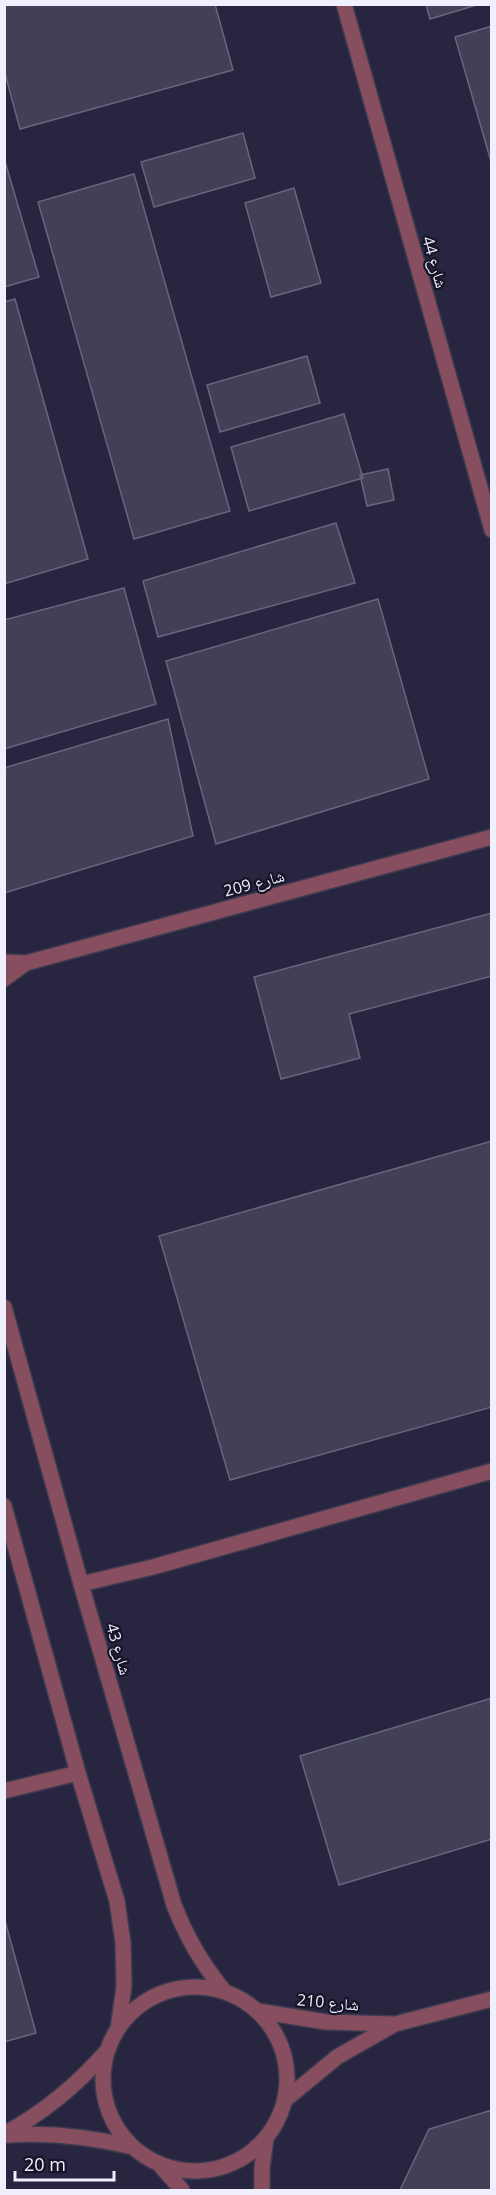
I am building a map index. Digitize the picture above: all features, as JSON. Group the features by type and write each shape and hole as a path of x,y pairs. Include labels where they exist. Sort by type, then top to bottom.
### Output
{"street":[{"name":"شارع 44","path":"344,4 492,530"},
{"name":"شارع 209","path":"4,962 26,963 492,837"},
{"name":"شارع 209","path":"4,979 26,963"},
{"name":"شارع 43","path":"4,1307 174,1905 186,1936 203,1964 224,1991"},
{"path":"81,1584 153,1567 492,1471"},
{"path":"4,1506 78,1773 117,1901 123,1943 124,1986 118,2029"},
{"path":"4,1791 78,1773"},
{"path":"4,2134 32,2119 86,2075 108,2049 118,2029 131,2013 147,2001 165,1992 184,1987 204,1987 224,1991 242,1999 258,2011 271,2026 280,2043 286,2061 287,2081 285,2100 278,2120 266,2138 249,2154 228,2165 205,2170 182,2170 159,2164"},
{"name":"شارع 210","path":"285,2100 337,2057 396,2024 492,1999"},
{"name":"شارع 210","path":"258,2011 326,2022 396,2024"},
{"path":"108,2049 104,2070 104,2091 109,2112 119,2131 133,2147 159,2164 182,2190"},
{"path":"4,2134 69,2135 101,2139 133,2147"},
{"path":"262,2190 266,2138"}],"shaded area":[{"path":"5,5 491,5 491,2190 5,2190"}],"building":[{"path":"4,4 215,4 233,70 20,129 4,70"},
{"path":"426,4 480,4 430,19"},
{"path":"492,26 492,165 455,37"},
{"path":"243,133 255,178 154,207 141,162"},
{"path":"4,158 39,277 4,287"},
{"path":"134,174 230,511 134,539 38,202"},
{"path":"294,188 321,283 271,297 245,203"},
{"path":"15,299 88,559 4,584 4,302"},
{"path":"307,356 320,403 220,432 207,385"},
{"path":"344,414 363,478 249,511 231,447"},
{"path":"388,469 394,500 367,506 360,475"},
{"path":"336,523 355,583 158,637 143,581"},
{"path":"124,588 156,704 4,749 4,620"},
{"path":"378,599 429,779 216,844 166,661"},
{"path":"168,719 193,836 4,893 4,768"},
{"path":"492,913 492,976 349,1014 360,1058 281,1079 254,977"},
{"path":"492,1141 492,1407 230,1480 159,1236"},
{"path":"492,1698 492,1839 339,1885 300,1756"},
{"path":"4,1917 36,2033 4,2042"},
{"path":"492,2110 492,2190 400,2190 429,2129"}]}
